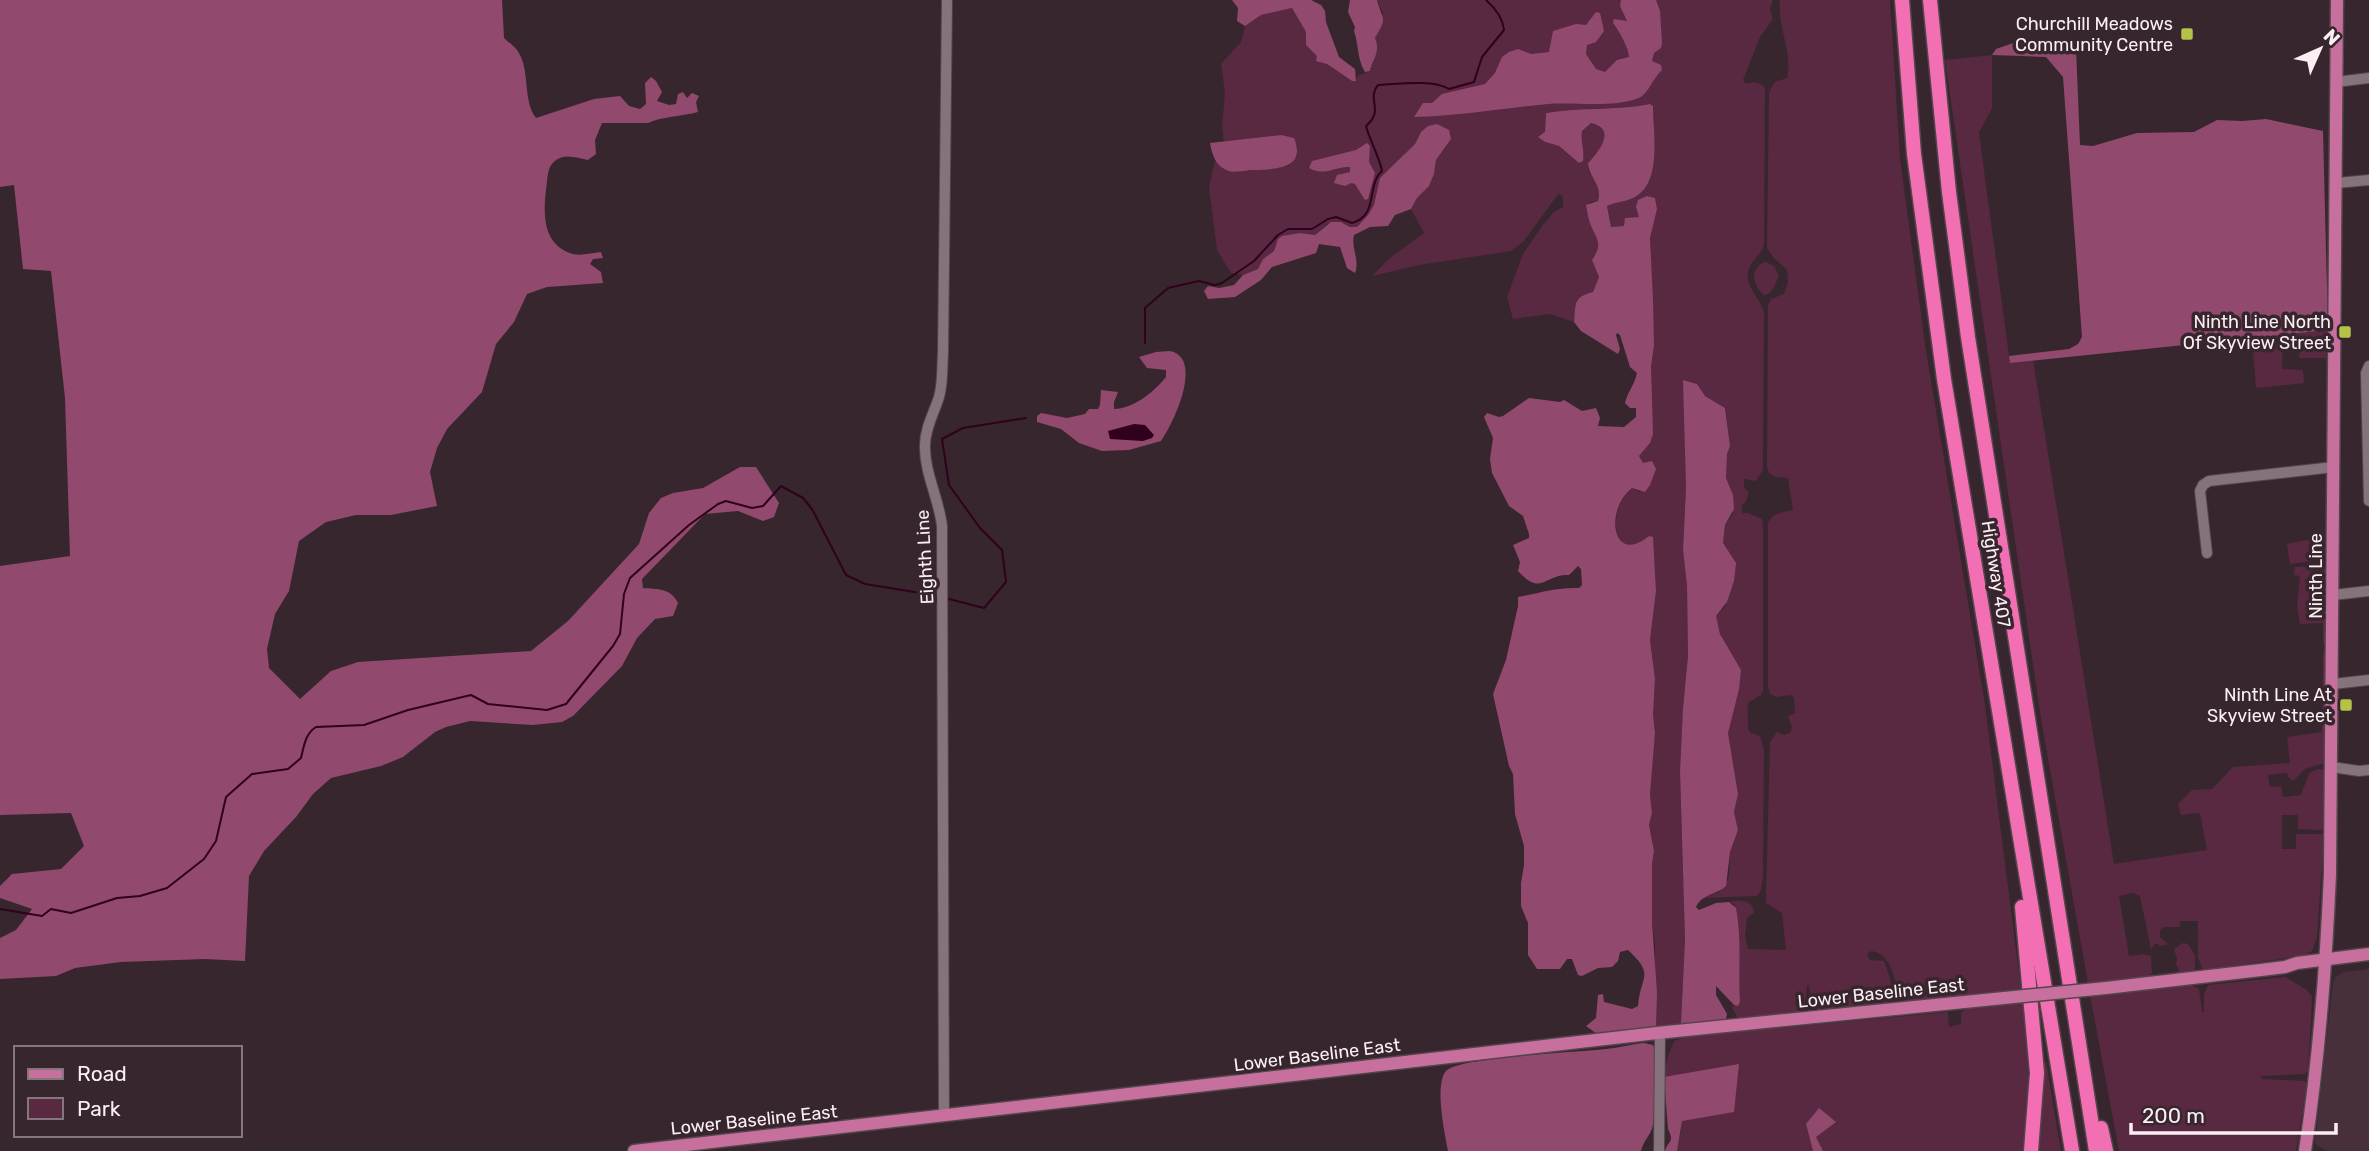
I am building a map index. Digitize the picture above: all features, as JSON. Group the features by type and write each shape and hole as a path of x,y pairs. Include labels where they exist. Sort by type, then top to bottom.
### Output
{"highway":[{"name":"Highway 407","path":"1902,0 1914,155 1929,276 2024,868 2073,1151"},
{"name":"Highway 407","path":"1930,0 1968,337 2096,1151"},
{"path":"2024,868 2021,892 2037,1073 2031,1151"},
{"path":"2069,976 2106,1151"}],"main road":[{"name":"Ninth Line","path":"2305,1151 2317,1074 2327,963 2333,684 2337,0"},
{"path":"2327,963 2369,954"},
{"name":"Lower Baseline East","path":"634,1151 1660,1033 2106,988 2285,967 2297,962 2327,963"},
{"path":"2327,963 2369,963"}],"street":[{"name":"Eighth Line","path":"944,1116 944,593 940,509 925,447 926,435 941,388 943,353 947,0"},
{"path":"2336,82 2369,78"},
{"path":"2337,183 2369,180"},
{"path":"2369,366 2366,373 2369,501"},
{"path":"2207,553 2200,491 2203,485 2209,481 2334,467"},
{"path":"2333,595 2369,591"},
{"path":"2333,684 2369,680"},
{"path":"2332,767 2369,770"},
{"path":"1659,1151 1660,1033"}],"shaded area":[{"path":"0,0 502,0 504,38 516,48 521,58 529,102 536,118 594,99 620,96 629,106 640,109 646,104 645,83 651,77 662,92 657,101 676,104 678,94 683,92 687,98 692,93 699,96 696,102 698,112 648,123 602,123 595,140 596,154 588,160 568,156 560,158 550,166 545,219 550,237 563,250 573,254 601,252 603,258 593,259 590,264 601,272 603,283 547,287 527,294 514,322 496,344 482,392 447,429 437,448 430,472 437,506 391,515 356,515 326,522 299,541 289,591 275,614 267,649 269,668 300,699 331,671 358,662 531,651 568,621 639,544 649,513 661,498 703,488 740,467 756,467 779,503 774,517 763,521 738,511 705,514 642,579 643,588 672,594 678,603 673,616 655,619 637,638 622,666 573,716 562,722 533,725 470,721 446,727 435,732 403,757 381,766 331,778 313,794 296,817 264,851 249,876 245,961 205,959 121,962 75,968 56,976 0,979 0,938 16,930 32,909 0,898 0,886 12,874 61,869 84,846 71,813 0,815 0,566 70,556 65,398 51,271 23,269 14,185 0,187"},
{"path":"1232,0 1311,0 1321,5 1339,57 1355,69 1356,81 1327,64 1316,61 1317,56 1306,45 1306,32 1292,8 1261,15 1245,26 1237,21 1238,8"},
{"path":"1350,0 1377,0 1382,16 1382,26 1375,38 1377,51 1370,71 1365,72 1361,62 1355,27 1348,12"},
{"path":"1621,0 1656,0 1660,11 1662,43 1661,48 1654,53 1652,61 1661,65 1662,70 1639,98 1618,103 1548,104 1414,117 1423,103 1432,103 1442,94 1485,84 1495,73 1502,57 1509,52 1518,49 1531,54 1549,52 1553,31 1576,24 1586,25 1596,12 1600,13 1604,31 1596,42 1587,45 1586,54 1596,69 1605,72 1617,60 1629,57 1626,44 1613,23 1614,19 1627,21 1620,6"},
{"path":"2061,39 2062,49 2076,48 2080,145 2093,146 2137,133 2194,132 2217,120 2266,119 2323,131 2328,330 2010,363 2009,356 2069,349 2078,344 2082,337 2063,77 2046,57 1992,55 1996,49 2022,40"},
{"path":"1650,104 1653,106 1655,143 1653,170 1649,182 1633,198 1607,206 1611,227 1624,226 1625,218 1639,217 1636,207 1638,200 1647,196 1655,198 1657,209 1650,238 1654,345 1651,367 1653,434 1650,443 1639,456 1643,463 1652,461 1656,469 1645,492 1632,488 1623,498 1615,521 1620,540 1627,544 1653,537 1656,591 1650,640 1655,679 1655,733 1650,795 1652,813 1649,825 1654,851 1652,922 1657,993 1656,1025 1654,1029 1597,1034 1586,1026 1596,1018 1598,995 1603,994 1604,1002 1632,1009 1638,1006 1644,971 1628,950 1620,952 1618,961 1612,967 1598,968 1582,976 1578,975 1572,959 1567,959 1560,969 1537,969 1528,955 1528,923 1521,906 1524,846 1515,814 1513,774 1493,694 1506,660 1518,597 1556,589 1579,588 1582,585 1581,569 1578,566 1569,575 1538,583 1526,579 1518,571 1520,562 1513,545 1529,538 1529,534 1523,516 1509,506 1492,473 1490,459 1493,438 1484,417 1487,413 1503,416 1529,398 1560,402 1564,400 1582,411 1596,408 1600,418 1598,426 1624,427 1636,417 1636,408 1630,408 1625,403 1637,373 1630,367 1620,335 1616,335 1620,349 1618,354 1581,331 1574,322 1577,302 1582,296 1593,292 1599,277 1592,260 1598,249 1598,241 1586,205 1598,201 1599,190 1588,163 1601,147 1603,130 1591,123 1582,131 1583,161 1579,163 1559,146 1538,137 1545,132 1546,113"},
{"path":"1437,124 1449,130 1451,139 1436,160 1429,186 1411,209 1395,215 1388,226 1370,227 1354,235 1357,264 1355,273 1347,268 1340,247 1319,244 1316,253 1272,267 1261,280 1235,297 1208,299 1204,291 1208,286 1219,288 1234,285 1243,275 1258,269 1263,259 1274,251 1278,239 1282,236 1300,233 1315,235 1331,222 1357,227 1374,205 1380,178 1415,144 1421,132 1428,126"},
{"path":"1281,135 1294,138 1296,156 1286,166 1271,169 1236,172 1226,170 1217,162 1210,143"},
{"path":"1367,143 1370,146 1369,162 1375,173 1368,199 1365,200 1355,184 1345,186 1334,183 1337,175 1350,172 1350,167 1320,172 1309,168 1312,161 1356,150"},
{"path":"1170,351 1180,356 1185,365 1186,378 1179,406 1161,441 1129,450 1102,451 1079,443 1061,429 1037,422 1037,416 1041,413 1067,418 1085,414 1089,409 1098,409 1101,390 1118,392 1114,409 1136,403 1166,377 1166,370 1147,368 1139,357"},
{"path":"1683,380 1697,384 1705,396 1725,408 1730,446 1726,478 1733,495 1734,509 1725,525 1723,543 1736,563 1734,581 1727,602 1716,616 1720,634 1741,670 1728,733 1738,794 1734,812 1738,830 1730,852 1726,886 1702,900 1696,907 1699,910 1716,903 1729,902 1736,908 1740,1002 1738,1006 1734,1005 1716,986 1716,995 1727,1014 1726,1019 1713,1023 1681,1023 1685,939 1680,771 1688,656 1687,585 1683,550 1686,488"},
{"path":"1134,424 1145,425 1154,435 1143,441 1110,439 1108,431"},
{"path":"2369,969 2369,1151 2327,1151 2315,1144 2333,983 2335,977 2344,972"},
{"path":"1644,1043 1653,1045 1655,1049 1655,1097 1653,1125 1641,1151 1448,1151 1441,1087 1446,1071 1455,1066 1495,1059"},
{"path":"1739,1064 1734,1112 1682,1121 1677,1151 1665,1151 1671,1137 1664,1077"},
{"path":"1819,1108 1836,1122 1816,1137 1823,1151 1813,1151 1806,1124"}],"green space":[{"path":"1377,0 1773,0 1770,8 1773,19 1760,37 1743,80 1746,84 1757,83 1765,88 1764,245 1748,271 1749,283 1764,312 1763,470 1756,481 1744,479 1744,488 1749,492 1742,505 1742,513 1762,519 1763,529 1763,690 1761,695 1749,702 1748,729 1760,736 1764,751 1763,877 1757,896 1702,898 1719,892 1729,877 1730,852 1738,830 1734,812 1738,794 1728,733 1741,670 1722,637 1716,616 1725,607 1734,581 1723,543 1725,525 1733,514 1733,495 1726,478 1730,446 1726,413 1725,408 1705,396 1697,384 1684,380 1686,488 1683,550 1687,585 1688,656 1680,771 1685,939 1681,1023 1654,1029 1654,851 1649,825 1652,813 1650,795 1655,733 1655,679 1650,640 1656,591 1653,538 1649,536 1637,543 1627,544 1620,540 1616,532 1618,509 1623,498 1632,488 1640,492 1643,463 1639,456 1650,443 1651,367 1654,345 1650,238 1657,209 1655,198 1647,196 1640,217 1624,226 1611,227 1607,206 1633,198 1649,182 1653,170 1655,143 1653,106 1649,104 1546,113 1545,142 1559,146 1579,163 1584,157 1580,139 1582,131 1591,123 1600,128 1604,135 1601,148 1588,165 1599,190 1598,201 1590,202 1590,221 1598,243 1592,260 1599,277 1593,292 1581,296 1576,302 1574,322 1550,314 1513,319 1507,297 1523,254 1542,226 1554,212 1563,207 1563,197 1559,193 1523,242 1511,251 1419,265 1372,276 1390,258 1424,233 1411,209 1429,186 1436,160 1451,139 1421,132 1415,144 1381,178 1374,205 1357,227 1341,222 1327,224 1315,235 1300,233 1278,239 1274,251 1263,259 1258,269 1243,275 1231,273 1217,250 1209,187 1215,161 1225,170 1235,172 1289,166 1297,146 1281,135 1224,142 1222,126 1225,93 1221,64 1241,42 1245,26 1261,15 1292,8 1306,32 1306,45 1327,64 1356,81 1357,76 1370,71 1377,51 1375,38 1383,13"},
{"path":"1780,0 1890,0 1900,159 1926,351 1985,705 2021,990 1904,1001 1900,997 1888,962 1878,953 1871,951 1867,954 1870,960 1884,961 1890,978 1893,1002 1889,1005 1813,1013 1809,985 1805,1013 1744,1020 1738,1018 1732,1008 1740,1002 1734,904 1729,902 1752,905 1754,913 1747,918 1745,936 1748,949 1786,950 1782,913 1766,903 1770,742 1777,732 1784,735 1790,733 1792,728 1788,716 1795,713 1794,698 1791,695 1776,697 1770,694 1768,686 1768,523 1775,515 1793,510 1788,478 1775,477 1769,473 1767,466 1768,306 1771,299 1784,294 1788,282 1787,270 1767,248 1769,92 1775,82 1787,78 1788,68"},
{"path":"1992,55 1992,108 1979,133 2010,363 2033,360 2114,864 2207,850 2200,813 2181,815 2178,804 2192,790 2212,789 2233,767 2290,763 2287,737 2322,732 2323,651 2326,654 2325,763 2305,769 2293,781 2287,773 2268,775 2270,787 2281,786 2283,797 2301,795 2309,773 2318,769 2325,770 2324,828 2298,829 2298,815 2282,815 2282,849 2296,849 2296,834 2324,834 2317,938 2312,951 2302,956 2203,970 2198,958 2198,921 2180,921 2180,927 2164,927 2160,930 2160,937 2168,944 2161,946 2155,943 2151,950 2140,896 2133,893 2119,896 2129,956 2151,956 2152,973 2149,976 2088,983 2041,719 1945,60"},
{"path":"1766,262 1774,266 1779,276 1773,289 1764,295 1754,277 1757,268"},
{"path":"2328,330 2326,358 2299,358 2300,341 2283,341 2282,369 2303,370 2304,383 2256,388 2252,337"},
{"path":"2327,536 2327,559 2290,564 2287,544"},
{"path":"2295,567 2327,567 2326,642 2323,645 2323,623 2300,624 2297,606 2300,576 2294,575"},
{"path":"2183,943 2188,944 2195,955 2195,971 2180,973 2176,964 2174,949"},
{"path":"2285,977 2307,990 2312,997 2308,1071 2304,1074 2261,1076 2262,1079 2305,1081 2307,1085 2296,1151 2119,1151 2090,995 2192,985 2199,989 2204,1012 2204,994 2208,985"},
{"path":"2024,1003 2028,1095 2024,1151 1823,1151 1806,1124 1813,1151 1677,1151 1681,1119 1665,1075 1668,1055 1674,1041 1686,1037 1948,1012 1949,1027 1961,1024 1961,1013 1967,1008"},
{"path":"2046,1062 2061,1151 2036,1151 2041,1120 2042,1065"}],"waterway":[{"path":"1145,343 1145,308 1168,288 1199,281 1215,285 1222,283 1254,261 1278,235 1288,229 1312,229 1336,217 1352,223 1366,214 1374,184 1382,171 1366,126 1374,115 1375,90 1378,85 1415,83 1434,84 1449,89 1474,82 1482,57 1504,30 1498,13 1486,0"},
{"path":"945,598 984,608 1006,582 1002,550 980,528 949,485 942,439 963,428 1026,418"},
{"path":"0,909 42,916 51,909 71,913 117,898 140,896 167,888 204,859 216,841 226,797 252,774 288,769 301,758 307,737 316,727 364,725 408,710 471,695 488,704 547,710 566,704 620,634 624,594 630,578 689,525 726,501 752,508 763,506 781,486 803,498 812,509 846,575 865,584 939,596"}],"place":[{"name":"Churchill Meadows Community Centre","path":"2187,34"},
{"name":"Ninth Line North Of Skyview Street","path":"2345,332"},
{"name":"Ninth Line At Skyview Street","path":"2346,705"}]}
